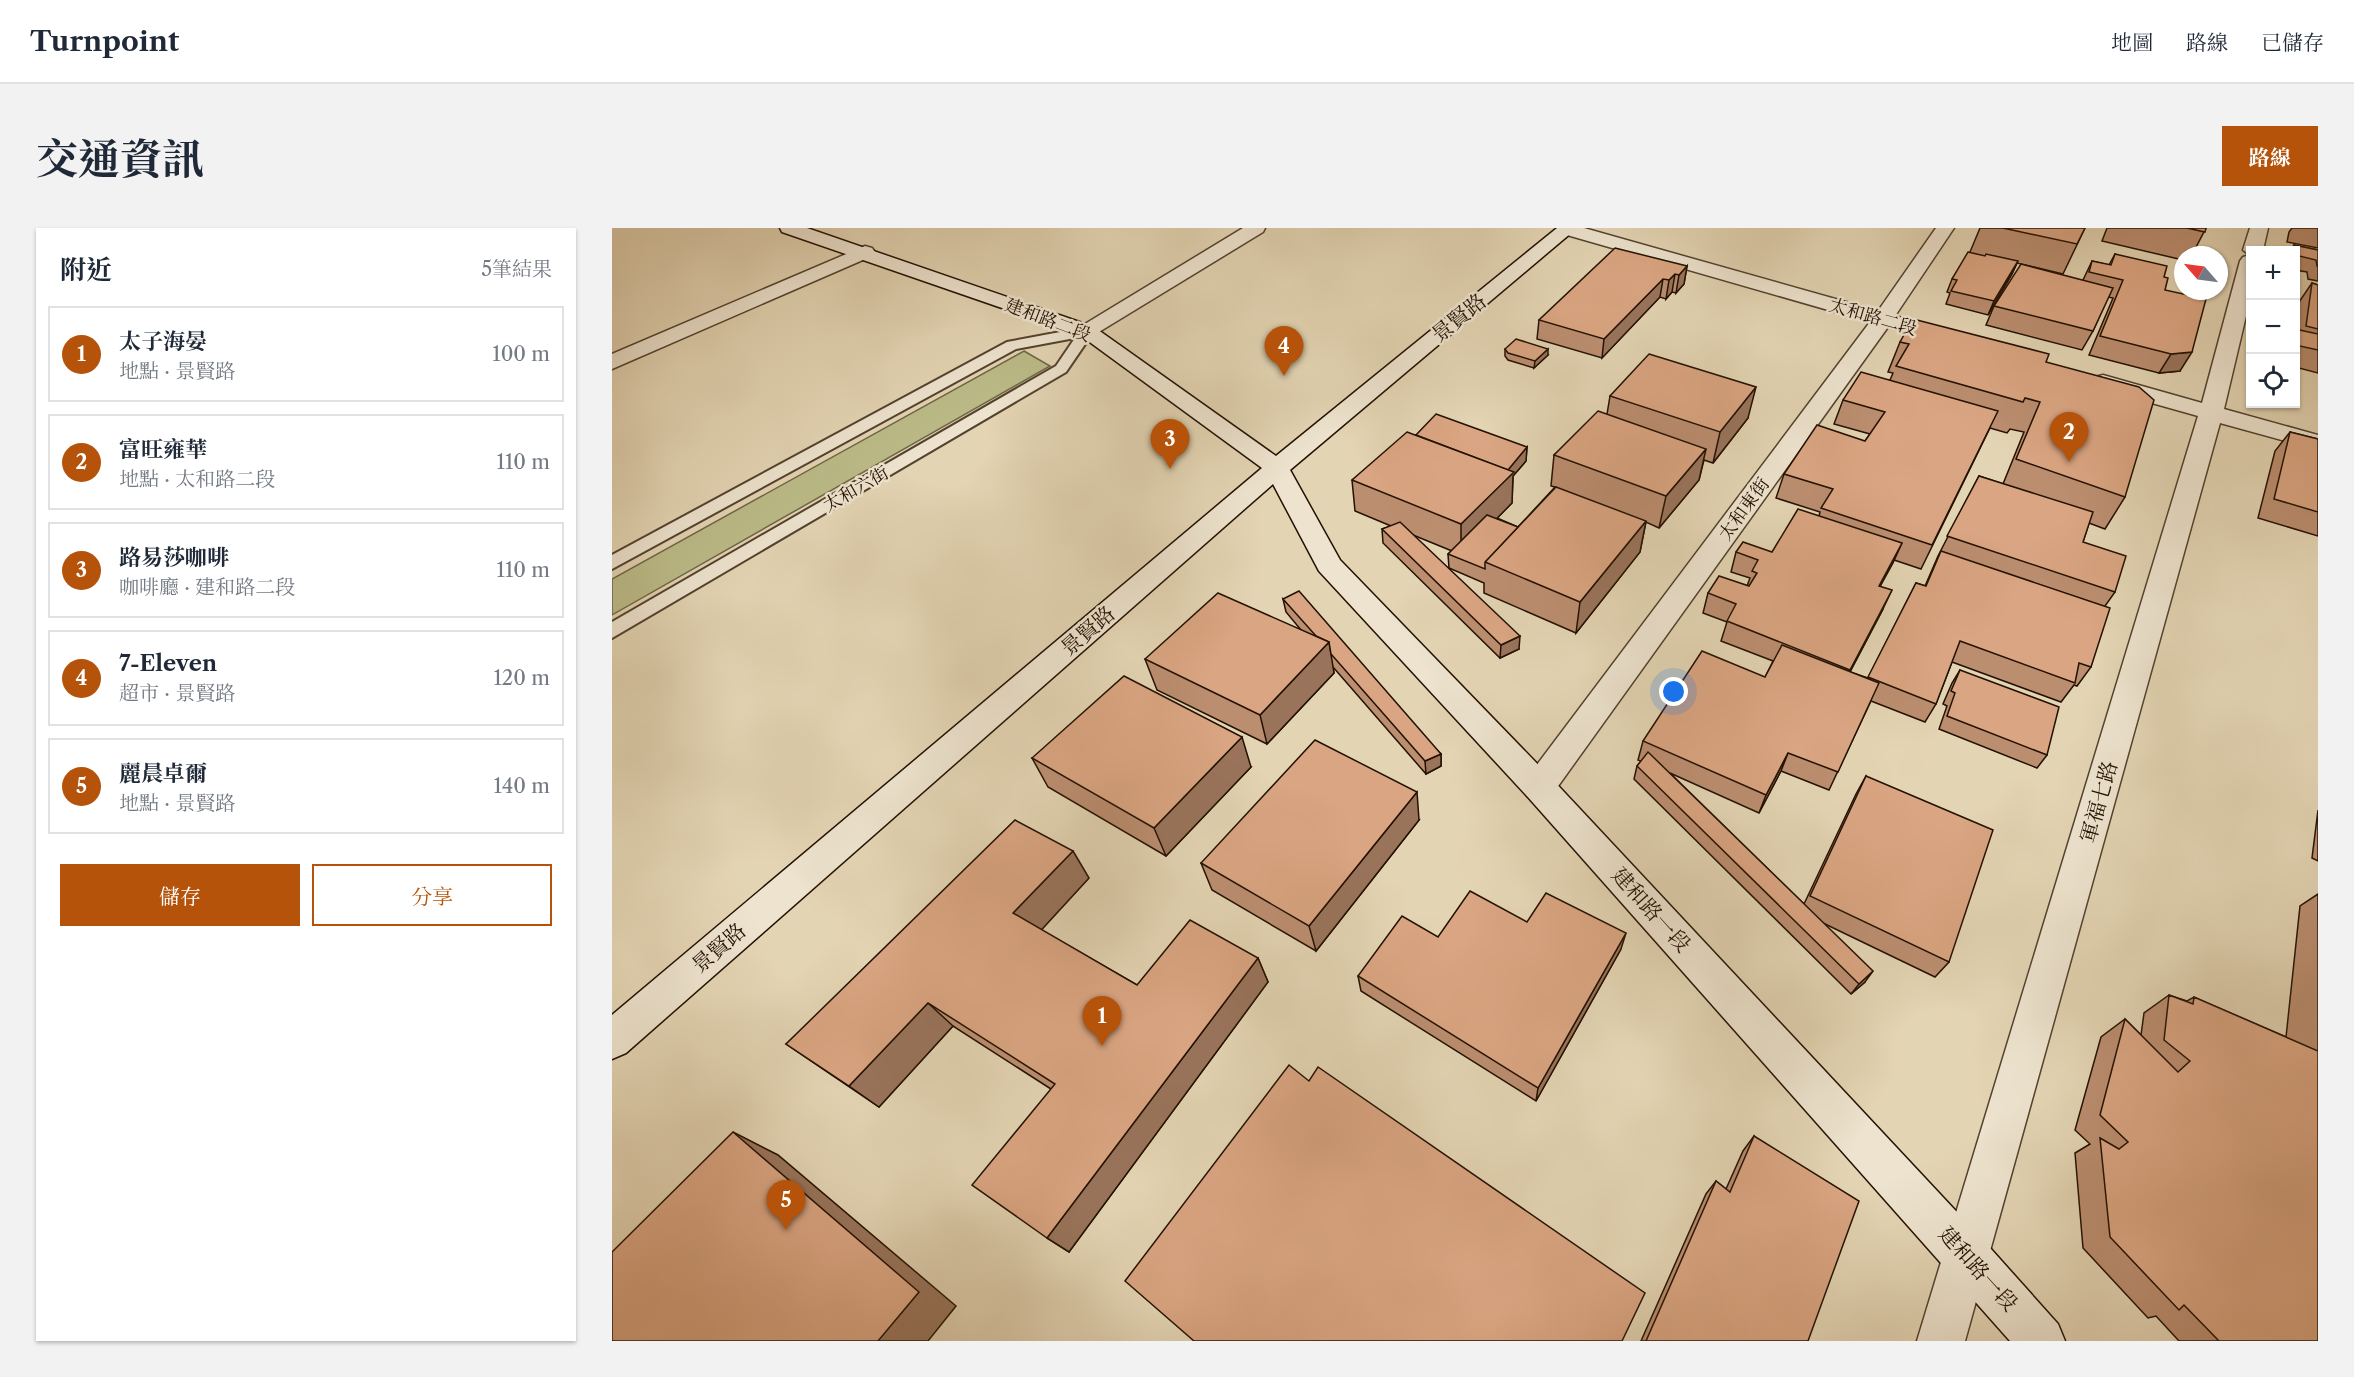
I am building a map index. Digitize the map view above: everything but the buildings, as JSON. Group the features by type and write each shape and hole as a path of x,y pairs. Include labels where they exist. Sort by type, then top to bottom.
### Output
{"street":[{"name":"建和路二段","path":"789,228 865,252 957,287 1087,331 1277,468"},
{"name":"太和六街","path":"1087,331 1256,228"},
{"name":"太和東街","path":"1539,787 1883,319 1945,228"},
{"path":"2254,246 2259,228"},
{"name":"太和路二段","path":"1568,229 1973,345"},
{"name":"景賢路","path":"612,1040 1277,468 1568,229"},
{"path":"612,362 865,252"},
{"name":"軍福七路","path":"1941,1341 2211,413 2246,277"},
{"path":"2087,377 2318,443"},
{"name":"建和路一段","path":"1277,468 1329,566 1539,787 1967,1256 2041,1341"}],"lane":[{"name":"太和六街","path":"612,562 1012,345 1087,331"},
{"name":"太和六街","path":"612,632 1061,369 1087,331"}],"green space":[{"path":"1024,351 1050,366 612,615 612,579"}],"place":[{"name":"7-Eleven","path":"1284,376"},
{"name":"富旺雍華","path":"2069,462"},
{"name":"路易莎咖啡","path":"1170,469"},
{"name":"太子海晏","path":"1102,1046"},
{"name":"麗晨卓爾","path":"786,1230"}]}
